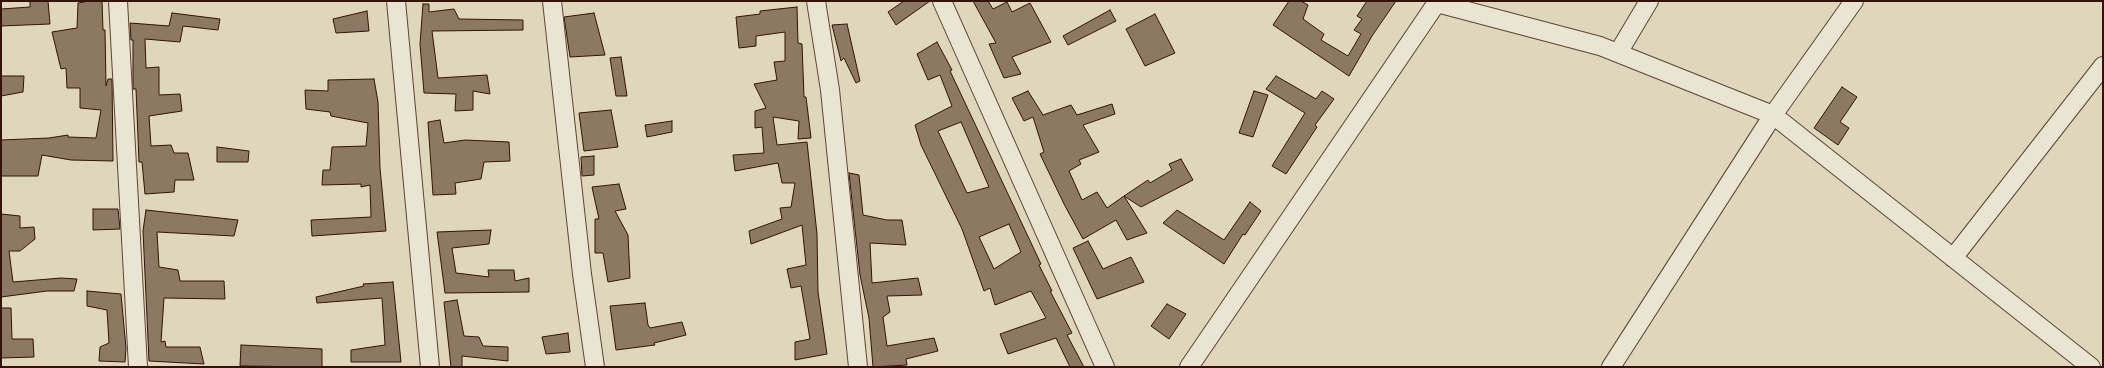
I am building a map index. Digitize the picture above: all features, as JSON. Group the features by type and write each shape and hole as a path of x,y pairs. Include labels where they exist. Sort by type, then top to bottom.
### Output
{"street":[{"path":"118,1 138,367"},
{"path":"396,1 430,367"},
{"path":"552,1 582,274 596,367"},
{"path":"816,1 830,90 858,367"},
{"path":"942,1 1105,367"},
{"path":"1618,53 1649,1"},
{"path":"1611,367 1773,115 1854,1"},
{"path":"1189,367 1438,2 1600,46 1773,115 2091,367"},
{"path":"1953,258 2103,66"}],"building":[{"path":"30,1 48,1 50,24 1,26 1,9 30,7"},
{"path":"102,1 103,30 105,30 106,86 108,79 112,79 113,161 71,160 42,155 38,176 1,176 1,140 49,138 68,135 68,137 96,138 101,110 80,108 80,88 67,88 66,68 61,69 52,32 77,28 78,3"},
{"path":"904,1 930,1 896,25 888,12"},
{"path":"973,1 988,1 993,9 1007,2 1012,12 1030,3 1051,42 1012,57 1021,74 1004,78 989,44 996,43"},
{"path":"1289,1 1301,1 1308,5 1303,19 1324,34 1321,40 1348,56 1361,34 1354,30 1362,19 1357,16 1367,1 1396,1 1372,36 1349,76 1273,25"},
{"path":"423,4 429,4 429,12 454,9 459,19 523,20 523,30 432,31 438,78 487,75 490,94 473,91 473,110 455,111 456,94 424,93 420,44"},
{"path":"797,7 798,43 802,44 804,97 806,97 811,138 798,139 799,121 773,117 777,145 807,142 817,234 818,292 827,354 795,360 795,342 810,339 801,286 791,288 787,269 806,265 802,225 751,244 749,231 782,219 780,208 791,207 795,183 782,183 778,163 735,171 733,155 764,153 762,127 755,128 755,111 766,108 754,84 777,80 774,62 785,61 785,32 756,36 756,46 739,48 736,17 760,14 760,11"},
{"path":"1110,10 1116,21 1068,45 1063,36"},
{"path":"367,11 369,31 336,33 333,19"},
{"path":"172,13 220,19 218,30 183,26 180,42 145,39 146,68 159,67 159,95 180,94 182,111 149,116 151,146 171,145 174,153 188,153 194,180 175,180 174,192 145,194 142,162 139,162 136,89 133,89 133,40 131,40 130,23 169,26"},
{"path":"594,13 605,55 570,57 564,17"},
{"path":"1155,14 1175,53 1145,66 1126,29"},
{"path":"847,24 860,81 856,83 844,58 841,61 832,25"},
{"path":"937,42 952,70 950,71 1041,264 1039,265 1052,291 1050,291 1072,333 1067,335 1084,367 1070,367 1056,338 1008,354 1000,334 1046,318 1031,291 995,305 990,288 984,291 962,229 921,145 915,125 952,106 940,75 928,80 917,54","holes":["961,122 989,187 967,193 938,131","1009,224 1021,252 994,269 979,237"]},
{"path":"621,57 627,96 616,96 610,58"},
{"path":"1,76 24,76 23,92 1,96"},
{"path":"1276,76 1316,99 1322,91 1334,99 1315,125 1317,127 1286,174 1272,166 1305,113 1266,89"},
{"path":"374,79 378,102 380,168 386,231 312,236 311,220 371,217 370,185 361,187 361,184 322,185 323,170 330,170 332,147 366,146 368,123 331,116 330,112 306,109 305,90 328,91 328,80"},
{"path":"1842,87 1857,97 1840,122 1849,128 1838,145 1814,128"},
{"path":"1028,91 1043,115 1071,105 1077,115 1112,104 1115,114 1083,125 1099,152 1079,160 1081,164 1069,171 1082,200 1097,192 1107,208 1124,196 1147,233 1127,240 1116,220 1083,239 1040,154 1044,152 1033,117 1024,121 1012,98"},
{"path":"1254,91 1268,95 1253,137 1239,133"},
{"path":"611,110 618,147 584,151 579,113"},
{"path":"440,120 444,143 465,140 509,142 510,161 484,162 481,179 455,183 456,194 433,195 428,122"},
{"path":"672,121 672,132 647,137 645,125"},
{"path":"217,147 249,151 248,162 217,162"},
{"path":"594,156 594,175 582,176 581,157"},
{"path":"1181,159 1193,180 1141,207 1124,196 1148,180 1150,183 1172,170 1169,164"},
{"path":"849,173 859,175 863,215 887,220 902,220 906,245 870,243 872,283 918,278 922,295 887,296 890,312 883,317 887,346 934,338 938,351 906,359 907,365 873,367 869,318 860,275"},
{"path":"619,184 626,209 615,211 628,235 630,278 608,282 603,253 595,253 595,219 599,219 592,187"},
{"path":"1250,202 1261,211 1245,235 1243,234 1224,264 1163,223 1177,210 1224,240"},
{"path":"93,209 118,209 120,229 93,230"},
{"path":"146,210 238,220 234,236 157,232 159,267 178,270 180,281 224,281 225,299 164,298 161,342 165,341 166,347 200,347 204,364 149,361 143,231"},
{"path":"1,214 20,216 20,228 34,227 35,239 20,251 9,251 13,282 61,278 77,279 74,291 47,291 1,297"},
{"path":"491,230 489,244 452,248 456,273 489,277 488,270 514,270 515,281 529,278 529,292 445,293 437,232"},
{"path":"1088,241 1103,269 1131,257 1144,282 1097,299 1073,248"},
{"path":"393,282 401,362 351,362 351,350 385,345 382,298 317,303 316,297 364,286 363,284"},
{"path":"87,291 121,294 126,348 125,362 99,361 100,347 109,343 107,310 87,306"},
{"path":"457,300 464,336 479,337 483,346 508,347 508,361 462,356 462,367 451,367 444,302"},
{"path":"645,303 648,325 650,328 682,322 686,335 654,343 655,345 616,350 610,306"},
{"path":"1167,304 1186,314 1169,339 1151,326"},
{"path":"1,308 11,308 12,339 33,339 34,357 1,358"},
{"path":"568,333 570,352 546,354 542,337"},
{"path":"241,345 322,349 322,367 240,366"}]}
